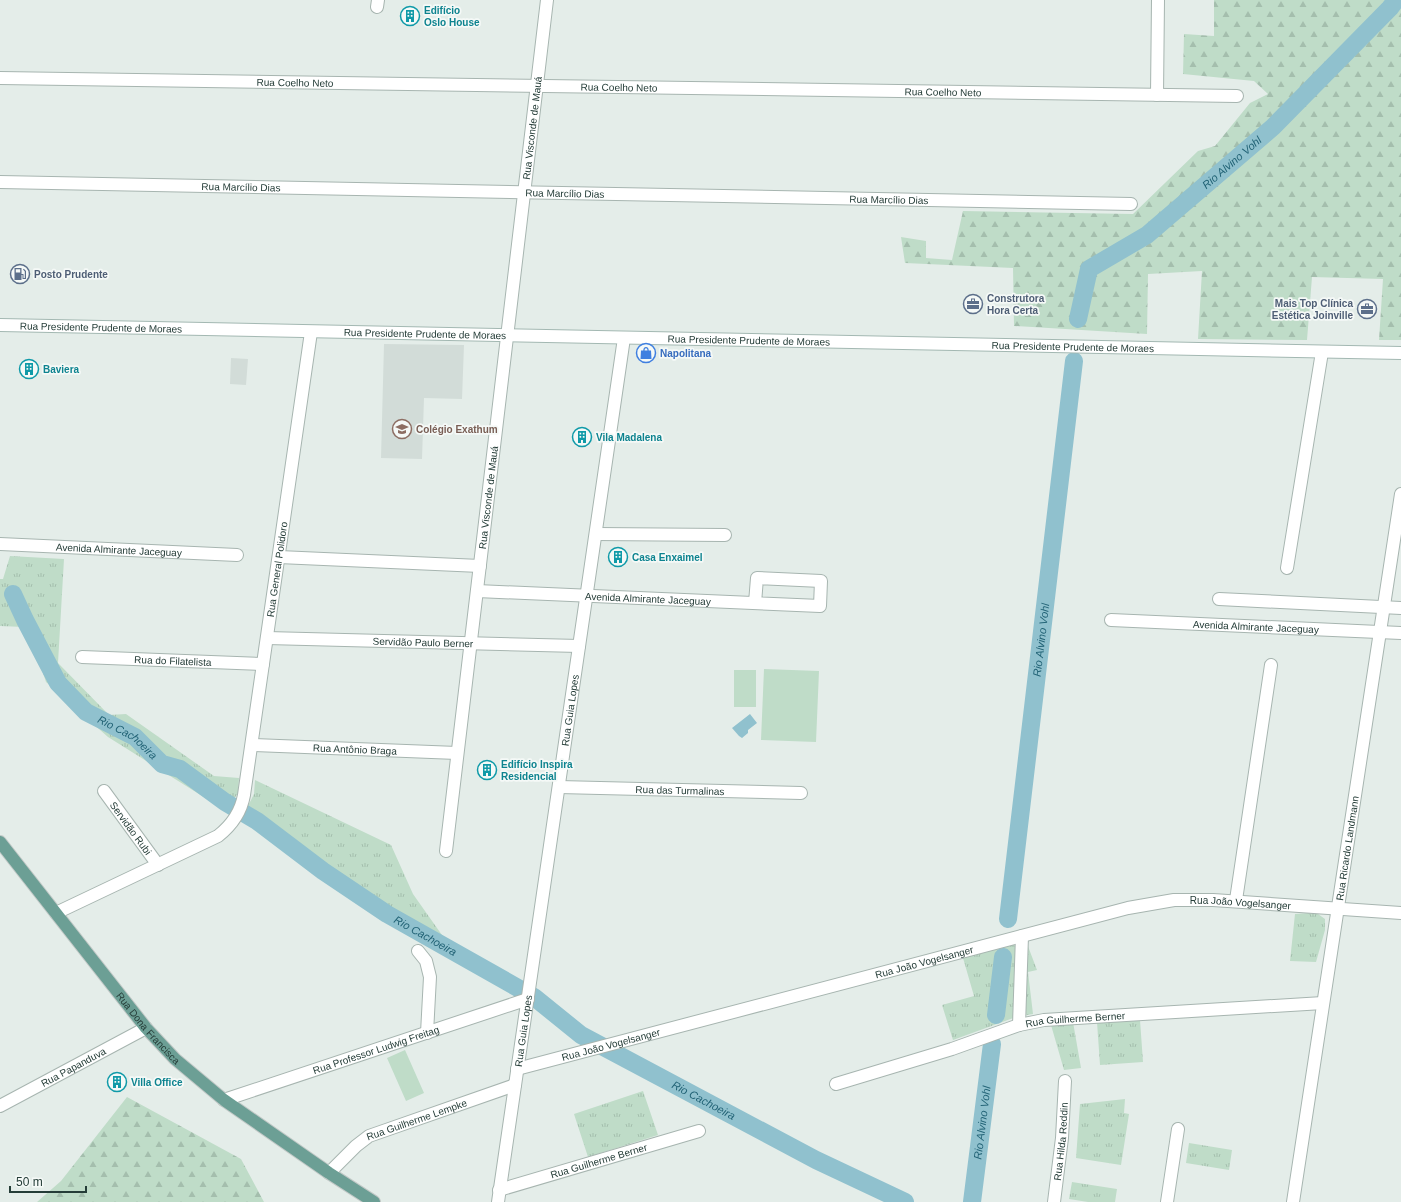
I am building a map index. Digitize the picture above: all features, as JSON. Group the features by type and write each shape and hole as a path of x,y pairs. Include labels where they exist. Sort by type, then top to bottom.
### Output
{"main road":[{"name":"Rua Dona Francisca","path":"0,842 146,1028 175,1059 224,1100 329,1173 374,1202"}],"street":[{"name":"Rua Visconde de Mauá","path":"446,851 547,0"},
{"path":"1157,95 1158,0"},
{"name":"Rua Coelho Neto","path":"0,78 1237,96"},
{"name":"Rua Marcílio Dias","path":"0,182 1131,204"},
{"name":"Rua Presidente Prudente de Moraes","path":"0,325 1401,353"},
{"name":"Rua General Polidoro","path":"158,865 218,836 232,824 240,811 252,745 311,332"},
{"name":"Rua Guia Lopes","path":"499,1196 624,338"},
{"path":"1287,568 1322,352"},
{"name":"Rua Ricardo Landmann","path":"1293,1202 1401,494"},
{"path":"596,534 725,535"},
{"name":"Avenida Almirante Jaceguay","path":"0,544 237,555"},
{"path":"279,556 480,566"},
{"name":"Avenida Almirante Jaceguay","path":"477,591 755,604 820,606 821,581 757,578 755,604"},
{"path":"1219,599 1401,608"},
{"name":"Avenida Almirante Jaceguay","path":"1111,620 1401,633"},
{"name":"Servidão Paulo Berner","path":"267,638 579,646"},
{"name":"Rua do Filatelista","path":"82,657 263,664"},
{"path":"1236,900 1271,665"},
{"name":"Rua Antônio Braga","path":"252,745 457,753"},
{"name":"Rua das Turmalinas","path":"559,787 801,793"},
{"name":"Servidão Rubi","path":"104,791 158,865"},
{"path":"56,913 158,865"},
{"name":"Rua João Vogelsanger","path":"517,1069 1155,902 1193,899 1236,900 1401,913"},
{"path":"1019,1025 1022,936"},
{"path":"418,951 426,961 430,977 426,1033"},
{"name":"Rua Professor Ludwig Freitag","path":"224,1100 426,1033 528,994"},
{"name":"Rua Guilherme Berner","path":"836,1084 952,1049 1019,1025 1044,1020 1323,1003"},
{"name":"Rua Papanduva","path":"0,1106 146,1028"},
{"name":"Rua Hilda Reddin","path":"1054,1202 1062,1138 1065,1081"},
{"name":"Rua Guilherme Lempke","path":"329,1173 356,1146 370,1136 515,1085"},
{"path":"1167,1202 1178,1130"},
{"name":"Rua Guilherme Berner","path":"499,1196 699,1131"}],"shaded area":[{"name":"Colégio Exathum","path":"384,344 464,345 462,399 424,398 422,459 381,458"},
{"path":"231,358 248,359 246,385 230,384"}],"green space":[{"path":"1214,0 1401,0 1401,340 1379,340 1383,279 1312,277 1307,340 1198,339 1202,271 1148,274 1147,334 1014,326 1013,268 905,263 901,237 926,241 926,258 952,260 963,211 1133,214 1198,151 1215,146 1250,103 1268,94 1254,81 1183,74 1184,34 1214,36"},
{"path":"10,556 64,559 58,663 109,715 126,714 214,776 239,778 238,793 226,811 108,737 46,682 34,645 24,627 0,626 0,579 3,579"},
{"path":"764,669 819,671 816,742 761,740"},
{"path":"734,670 756,670 756,707 734,707"},
{"path":"255,780 391,845 413,894 449,945 414,922 406,920 402,915 368,900 340,874 331,872 324,865 316,865 303,861 293,846 277,834 278,832 276,829 265,825 264,822 254,817 247,808 254,794"},
{"path":"1295,914 1318,914 1325,919 1325,930 1316,962 1290,961"},
{"path":"1026,941 1037,970 1028,972 1033,1014 1016,1017 953,1040 942,1005 974,996 963,958 1011,943"},
{"path":"1140,1020 1143,1062 1100,1065 1097,1022"},
{"path":"1073,1022 1081,1068 1064,1070 1051,1025"},
{"path":"405,1050 424,1093 406,1101 387,1058"},
{"path":"643,1091 658,1135 588,1157 574,1114"},
{"path":"127,1097 241,1159 264,1202 37,1202 61,1181"},
{"path":"1125,1099 1124,1113 1129,1114 1121,1165 1076,1158 1080,1104"},
{"path":"1189,1143 1232,1150 1229,1170 1186,1163"},
{"path":"1072,1182 1117,1189 1115,1202 1088,1202 1069,1199"}],"water":[{"path":"750,714 757,723 748,730 748,733 742,738 732,728"}],"waterway":[{"name":"Rio Alvino Vohl","path":"1078,319 1089,269 1147,235 1273,127 1390,8 1396,0"},
{"name":"Rio Alvino Vohl","path":"1008,919 1074,361"},
{"name":"Rio Cachoeira","path":"13,594 58,683 86,712 135,737 162,764 180,769 225,802 257,821 323,871 387,914 534,997 581,1035 816,1160 905,1202"},
{"name":"Rio Alvino Vohl","path":"996,1015 1003,957"},
{"name":"Rio Alvino Vohl","path":"972,1202 992,1044"}],"place":[{"name":"Edifício Oslo House","path":"410,16"},
{"name":"Posto Prudente","path":"20,274"},
{"name":"Construtora Hora Certa","path":"973,304"},
{"name":"Mais Top Clínica Estética Joinville","path":"1367,309"},
{"name":"Napolitana","path":"646,353"},
{"name":"Baviera","path":"29,369"},
{"name":"Colégio Exathum","path":"402,429"},
{"name":"Vila Madalena","path":"582,437"},
{"name":"Casa Enxaimel","path":"618,557"},
{"name":"Edifício Inspira Residencial","path":"487,770"},
{"name":"Villa Office","path":"117,1082"}]}
